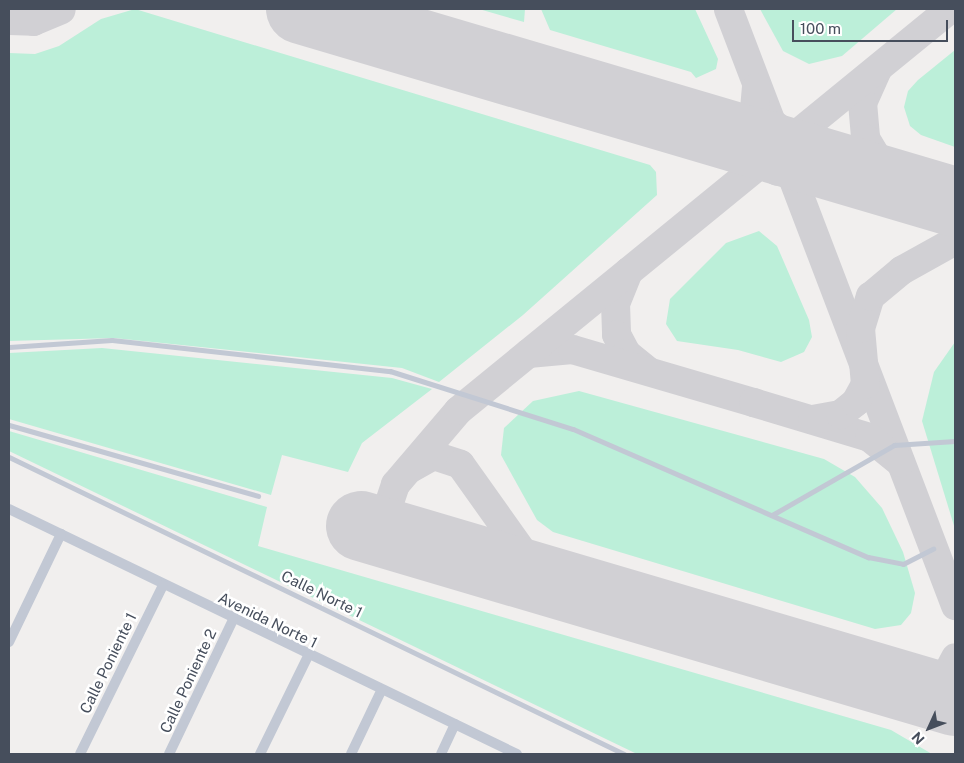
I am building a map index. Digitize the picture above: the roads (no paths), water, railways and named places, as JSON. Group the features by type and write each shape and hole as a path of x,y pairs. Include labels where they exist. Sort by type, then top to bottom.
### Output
{"street":[{"name":"Avenida Norte 1","path":"9,508 233,620 517,754"},
{"path":"9,642 61,534"},
{"name":"Calle Poniente 1","path":"80,754 163,585"},
{"name":"Calle Poniente 2","path":"169,754 233,620"},
{"path":"260,754 308,656"},
{"path":"351,754 381,690"},
{"path":"441,754 455,724"}],"lane":[{"path":"9,347 112,340 390,371 573,429 892,565 932,549"},
{"path":"9,425 258,496"},
{"path":"772,515 894,445 955,441"},
{"name":"Calle Norte 1","path":"9,457 624,754"}]}
